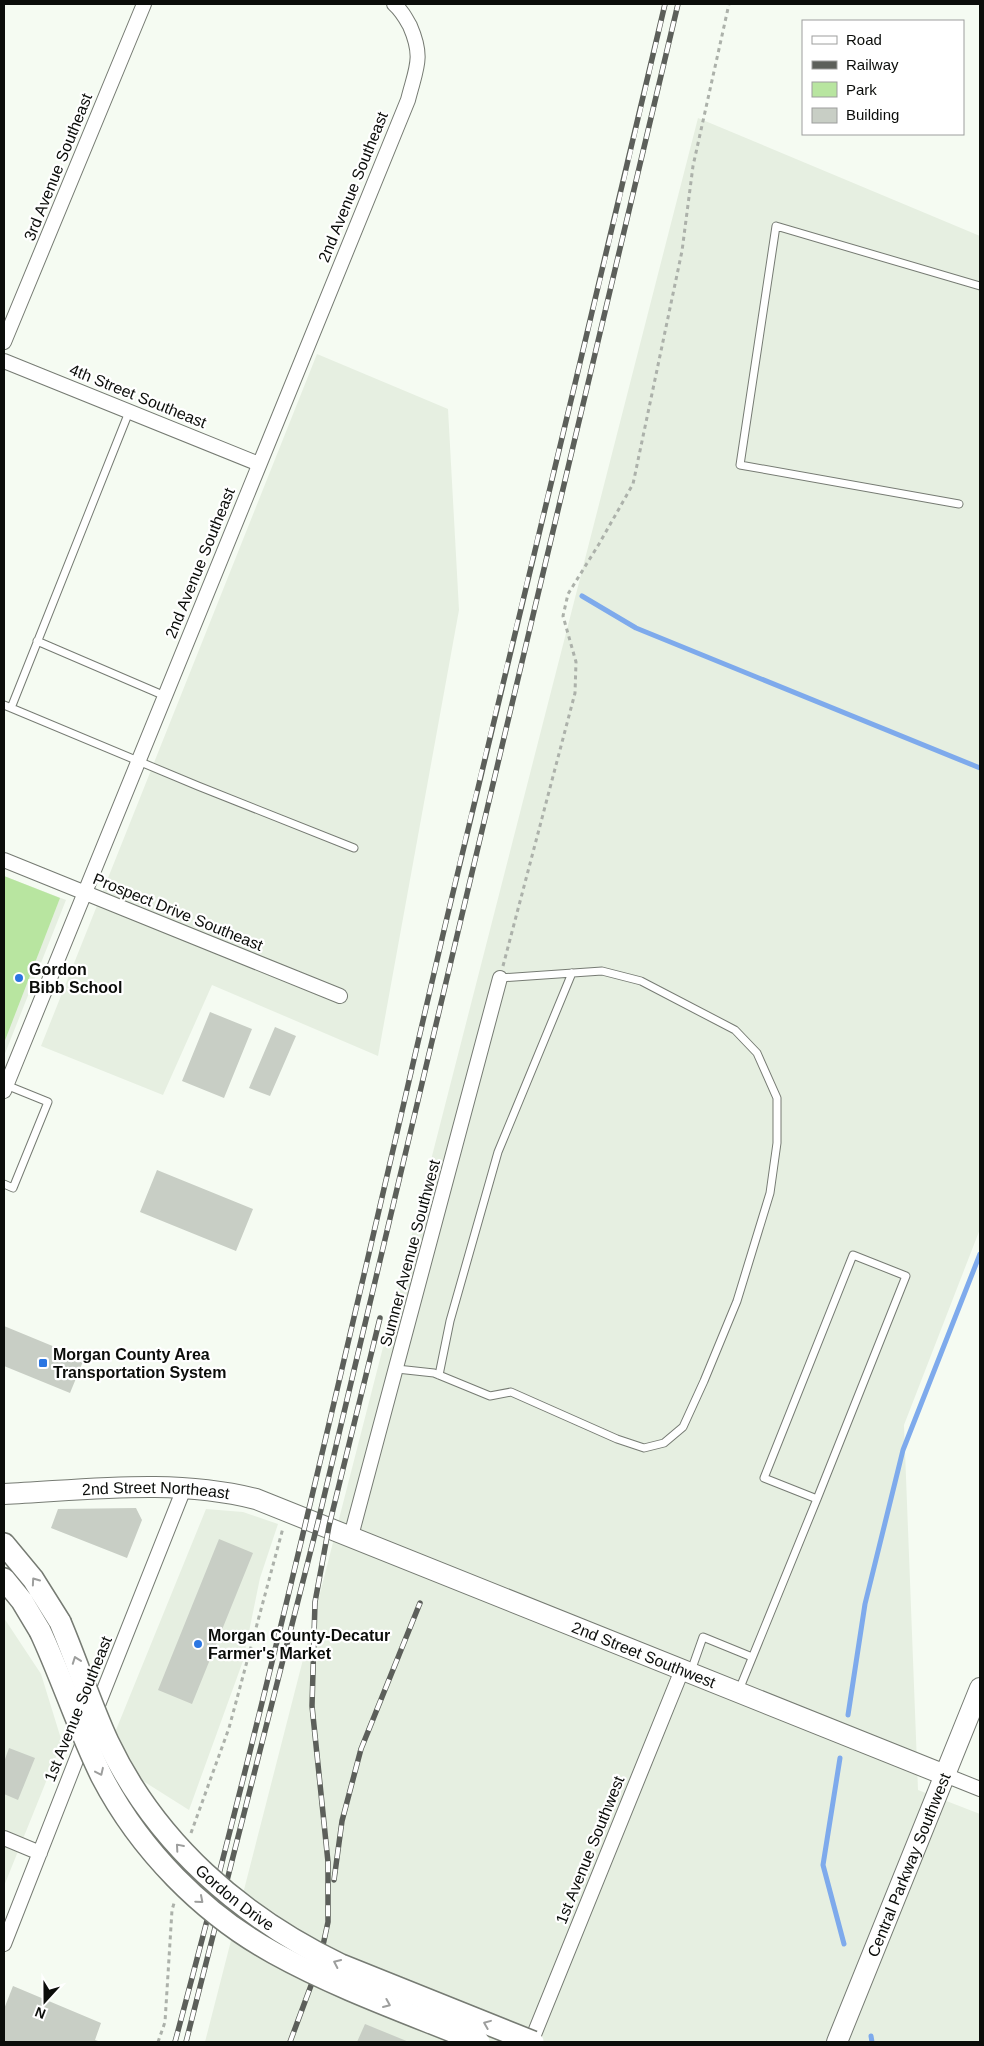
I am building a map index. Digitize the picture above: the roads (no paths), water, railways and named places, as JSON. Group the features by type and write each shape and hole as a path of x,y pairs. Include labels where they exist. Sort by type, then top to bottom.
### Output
{"main road":[{"name":"Gordon Drive","path":"4,1544 33,1579 60,1622 95,1713 125,1773 162,1826 188,1857 224,1891 262,1921 311,1951 341,1965 532,2042"},
{"name":"Gordon Drive","path":"4,1579 22,1601 40,1631 102,1776 117,1803 154,1853 197,1897 246,1936 300,1967 479,2042"}],"street":[{"name":"3rd Avenue Southeast","path":"4,342 144,4"},
{"name":"2nd Avenue Southeast","path":"5,1088 408,100 418,63 418,44 403,11 394,4"},
{"name":"4th Street Southeast","path":"4,361 259,464"},
{"name":"Prospect Drive Southeast","path":"4,860 340,996"},
{"name":"Sumner Avenue Southwest","path":"351,1536 500,978"},
{"name":"2nd Street Northeast","path":"4,1506 13,1493 185,1486 233,1493 300,1515"},
{"name":"1st Avenue Southeast","path":"4,1944 185,1486"},
{"name":"2nd Street Southwest","path":"300,1515 980,1790"},
{"name":"1st Avenue Southwest","path":"532,2042 686,1672"},
{"name":"Central Parkway Southwest","path":"837,2042 980,1688"},
{"path":"4,1838 40,1853"}],"lane":[{"path":"959,504 740,465 776,226 980,286"},
{"path":"129,412 37,641 7,706 354,848"},
{"path":"37,641 164,696"},
{"path":"397,1369 439,1375 490,1396 511,1392 617,1439 644,1448 664,1443 683,1427 737,1301 770,1193 777,1143 777,1098 768,1073 757,1053 735,1030 641,981 602,971 500,978"},
{"path":"439,1375 450,1321 498,1152 572,973"},
{"path":"4,1184 13,1188 48,1102 5,1088"},
{"path":"738,1692 817,1499 906,1276 853,1255 764,1478 817,1499"},
{"path":"686,1672 703,1637 752,1657"}],"waterway":[{"path":"582,596 636,628 980,768"},
{"path":"848,1715 865,1604 903,1450 980,1254"},
{"path":"840,1758 823,1865 844,1944"},
{"path":"871,2036 872,2042"}],"railway":[{"path":"175,2042 281,1625 472,811 665,4"},
{"path":"186,2042 318,1522 678,4"},
{"path":"290,2042 319,1964 328,1922 328,1862 312,1706 315,1602 329,1526 380,1318"},
{"path":"334,1880 342,1821 361,1749 420,1603"}],"place":[{"name":"Gordon Bibb School","path":"19,978"},
{"name":"Morgan County Area Transportation System","path":"43,1363"},
{"name":"Morgan County-Decatur Farmer's Market","path":"198,1644"}]}
